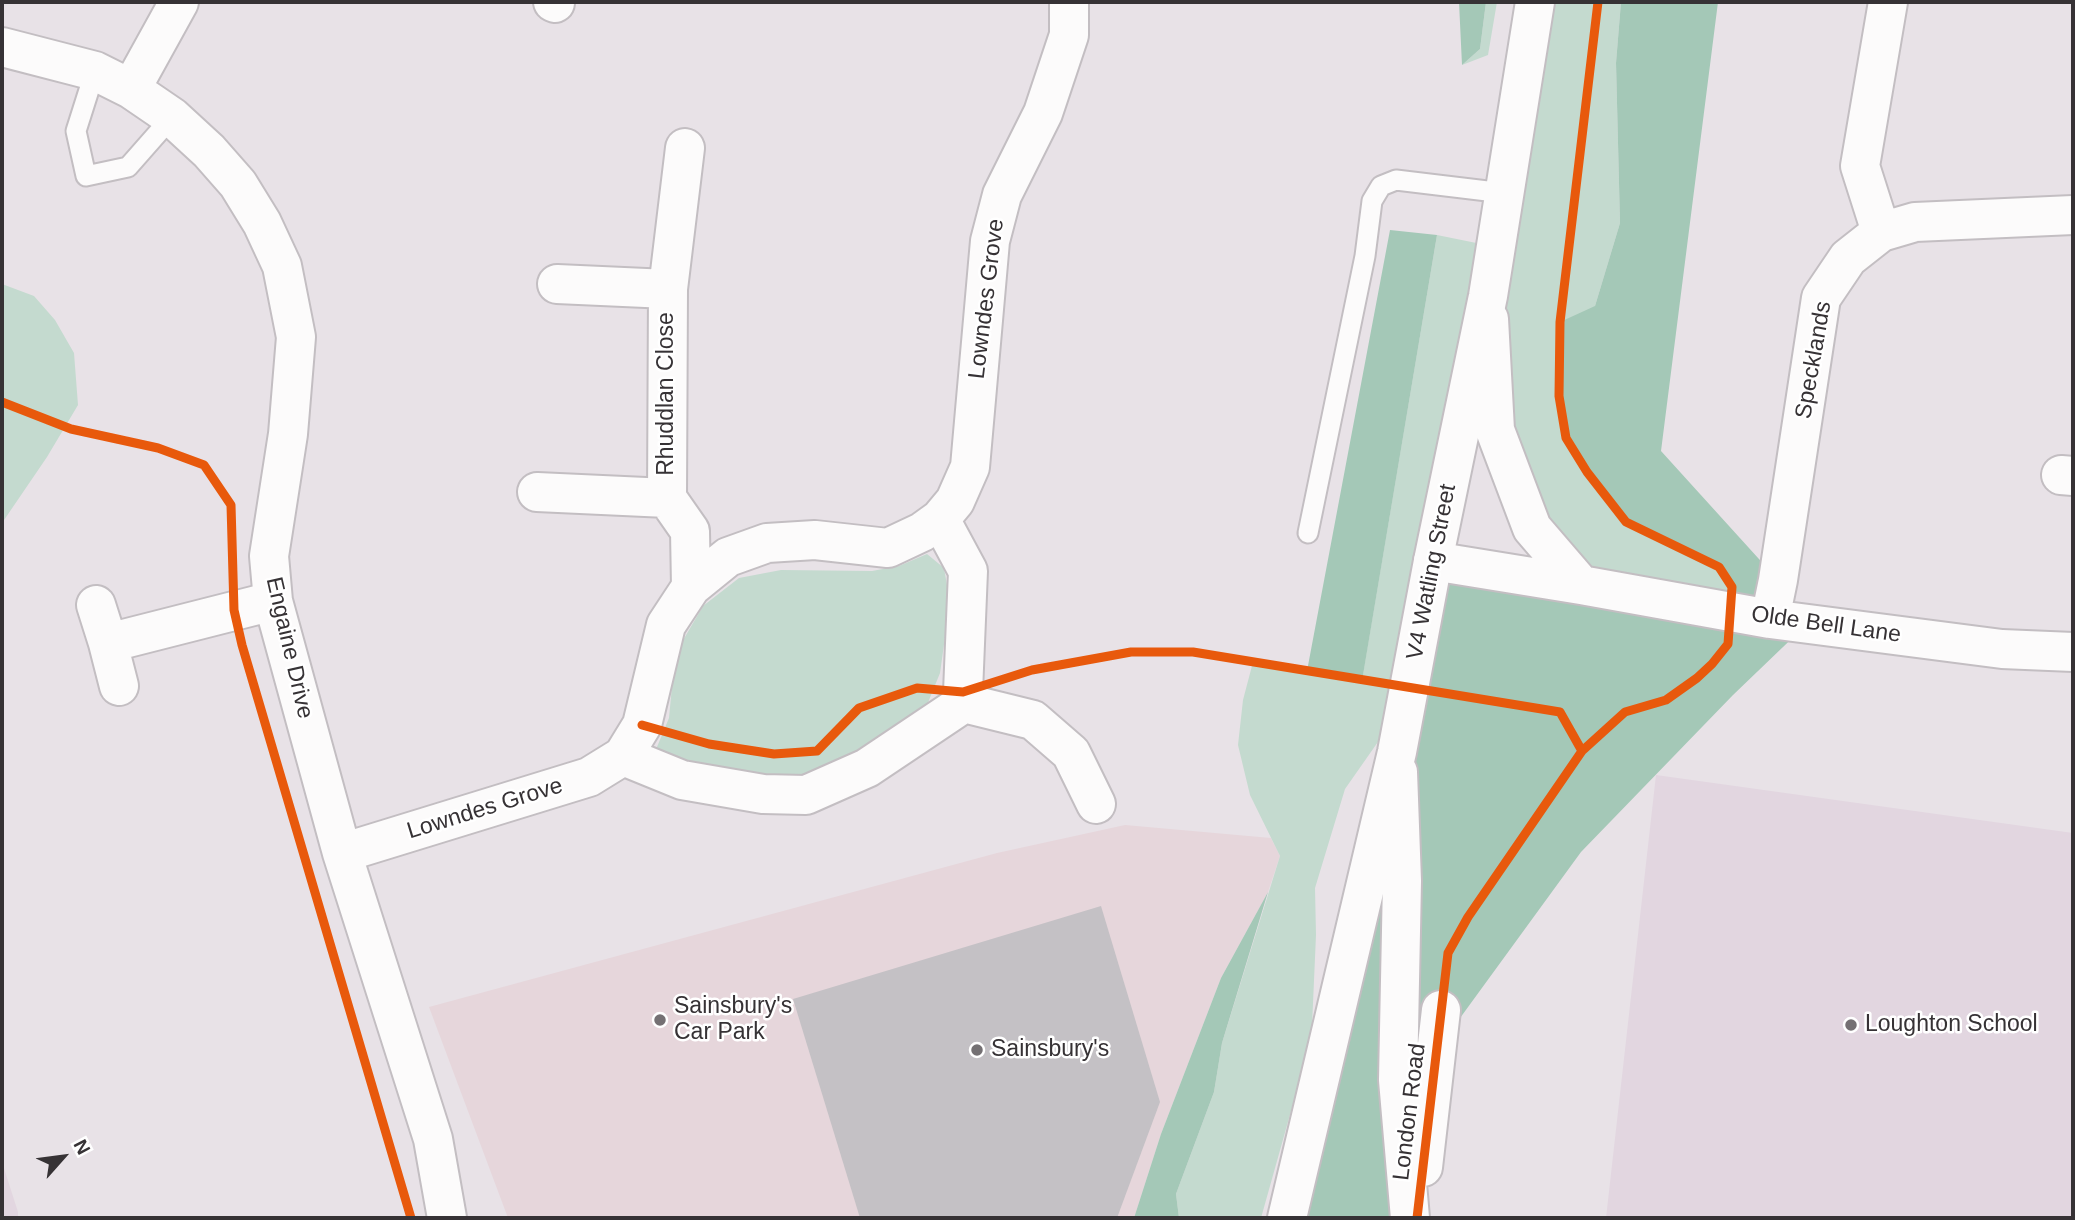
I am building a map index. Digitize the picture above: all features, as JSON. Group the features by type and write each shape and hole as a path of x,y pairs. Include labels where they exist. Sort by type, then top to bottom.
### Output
{"street":[{"path":"131,89 178,2"},
{"name":"Lowndes Grove","path":"342,853 589,777 624,757 642,726 666,625 691,587 728,557 767,543 815,540 888,548 922,532 940,519 955,500 970,467 990,241 1002,195 1044,113 1069,35 1069,2"},
{"name":"V4 Watling Street","path":"1287,1218 1397,752 1488,296 1535,2"},
{"path":"1881,232 1860,166 1888,2"},
{"name":"Engaine Drive","path":"2,47 95,71 131,89 172,117 209,151 238,184 262,222 282,266 296,337 288,434 269,556 273,601 342,853 433,1139 447,1218"},
{"name":"Rhuddlan Close","path":"685,148 668,289 667,498 690,531 691,587"},
{"name":"Specklands","path":"1770,619 1821,298 1849,258 1881,232 1915,222 2073,215"},
{"name":"Rhuddlan Close","path":"556,284 668,289"},
{"path":"1488,296 1495,430 1532,528 1581,585"},
{"name":"Rhuddlan Close","path":"537,492 667,498"},
{"path":"940,519 968,571 964,703"},
{"name":"Olde Bell Lane","path":"1433,561 1770,619 2002,649 2073,652"},
{"path":"108,643 273,601"},
{"path":"96,605 118,686"},
{"path":"624,757 682,780 764,794 806,795 867,768 964,703 1033,720 1071,753 1096,804"},
{"name":"London Road","path":"1397,752 1402,881 1398,1080 1410,1218"},
{"name":"London Road","path":"1417,1218 1441,1010"}],"lane":[{"path":"95,71 76,131 86,176 128,167 172,117"},
{"path":"1308,533 1365,256 1372,201 1381,186 1396,180 1504,193"}],"shaded area":[{"name":"Loughton School","path":"1656,775 2073,833 2073,1218 1606,1218"},
{"path":"1125,825 1271,838 1280,856 1268,892 1221,978 1161,1134 1134,1218 508,1218 429,1007 997,853"},
{"path":"2,1162 18,1212 18,1218 2,1218"}],"green space":[{"path":"1459,2 1486,2 1480,49 1462,65"},
{"path":"1486,2 1497,2 1488,55 1462,65 1480,49"},
{"path":"1536,2 1621,2 1616,63 1620,223 1595,306 1626,522 1719,567 1732,587 1731,612 1581,585 1532,528 1488,300 1415,689 1345,789 1315,888 1312,1026 1307,1054 1261,1218 1179,1218 1176,1194 1214,1092 1222,1043 1280,856 1250,795 1238,745 1243,700 1253,662 1362,680 1437,235 1496,247"},
{"path":"1621,2 1718,2 1661,451 1778,580 1770,618 1808,623 1733,695 1581,852 1436,1051 1417,1218 1286,1218 1433,561 1731,612 1732,587 1719,567 1626,522 1587,472 1566,438 1559,396 1560,322 1595,306 1620,223 1616,63"},
{"path":"1390,230 1437,235 1362,681 1307,671"},
{"path":"2,284 34,296 55,320 74,353 78,405 2,523"},
{"path":"927,554 944,568 950,602 940,673 925,710 908,732 806,779 767,783 652,759 669,718 675,654 703,606 739,578 781,570 872,571 899,566"},
{"path":"1268,892 1222,1043 1214,1092 1176,1194 1179,1218 1134,1218 1161,1134 1221,978"}],"building":[{"name":"Sainsbury's","path":"1101,906 1160,1102 1117,1218 860,1218 793,999"}],"cycle path":[{"path":"1417,1218 1448,953 1468,917 1582,751 1625,712 1666,700 1697,678 1728,644 1732,587 1719,567 1626,522 1587,472 1566,438 1559,396 1560,322 1598,2"},
{"path":"2,402 71,429 158,448 204,465 231,505 234,610 242,645 411,1218"},
{"path":"642,725 709,744 774,754 817,751 859,708 917,688 963,692 1032,670 1131,652 1193,652 1560,712 1582,751"}],"place":[{"name":"Sainsbury's Car Park","path":"660,1020"},
{"name":"Loughton School","path":"1851,1025"},
{"name":"Sainsbury's","path":"977,1050"}]}
